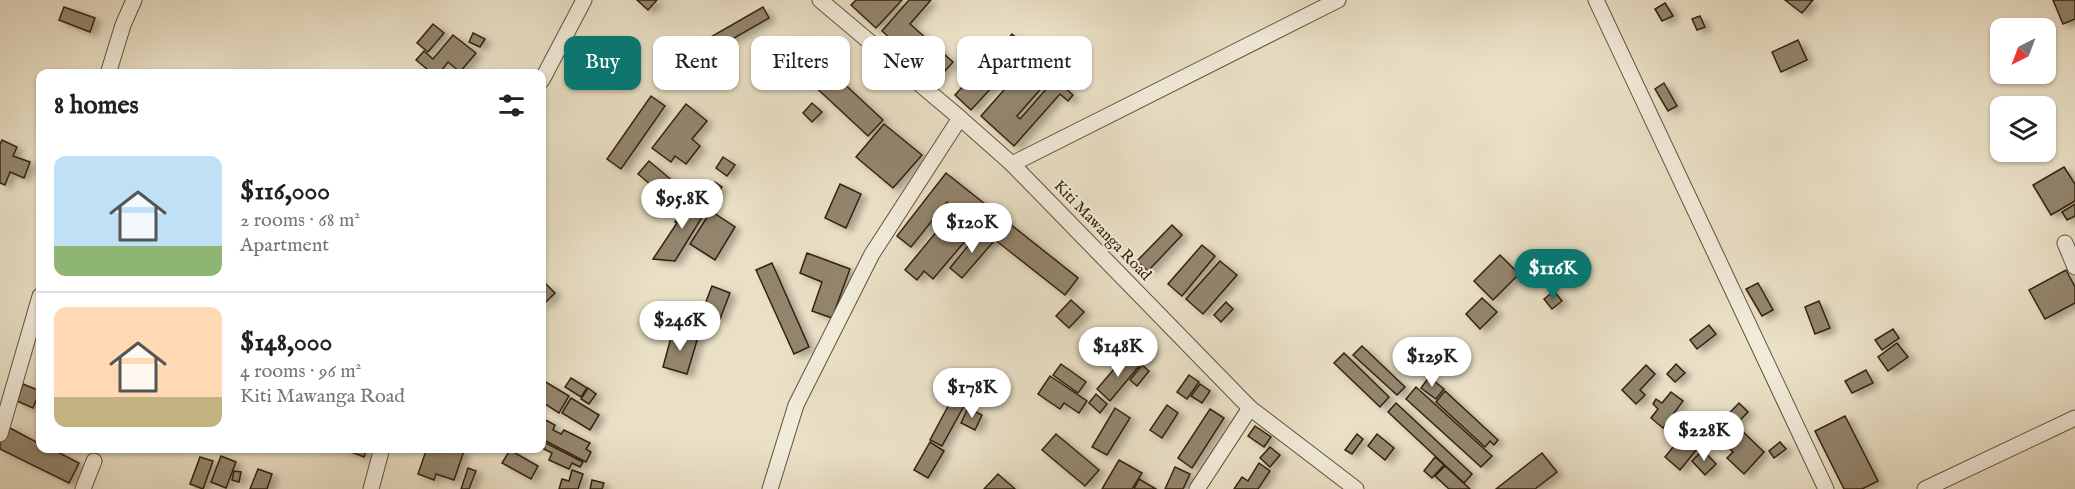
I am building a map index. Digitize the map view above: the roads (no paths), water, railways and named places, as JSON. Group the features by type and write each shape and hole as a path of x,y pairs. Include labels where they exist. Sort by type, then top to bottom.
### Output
{"street":[{"path":"110,69 123,25 135,0"},
{"path":"546,72 584,0"},
{"name":"Kiti Mawanga Road","path":"820,0 960,117 1012,164 1251,408 1356,489"},
{"path":"1012,164 1338,0"},
{"path":"1596,0 1826,489"},
{"path":"770,489 796,405 872,255 960,117"},
{"path":"2064,243 2075,267"},
{"path":"0,434 36,310"},
{"path":"1197,489 1251,408"},
{"path":"1925,489 2075,418"},
{"path":"371,489 381,453"},
{"path":"83,489 94,462"}]}
